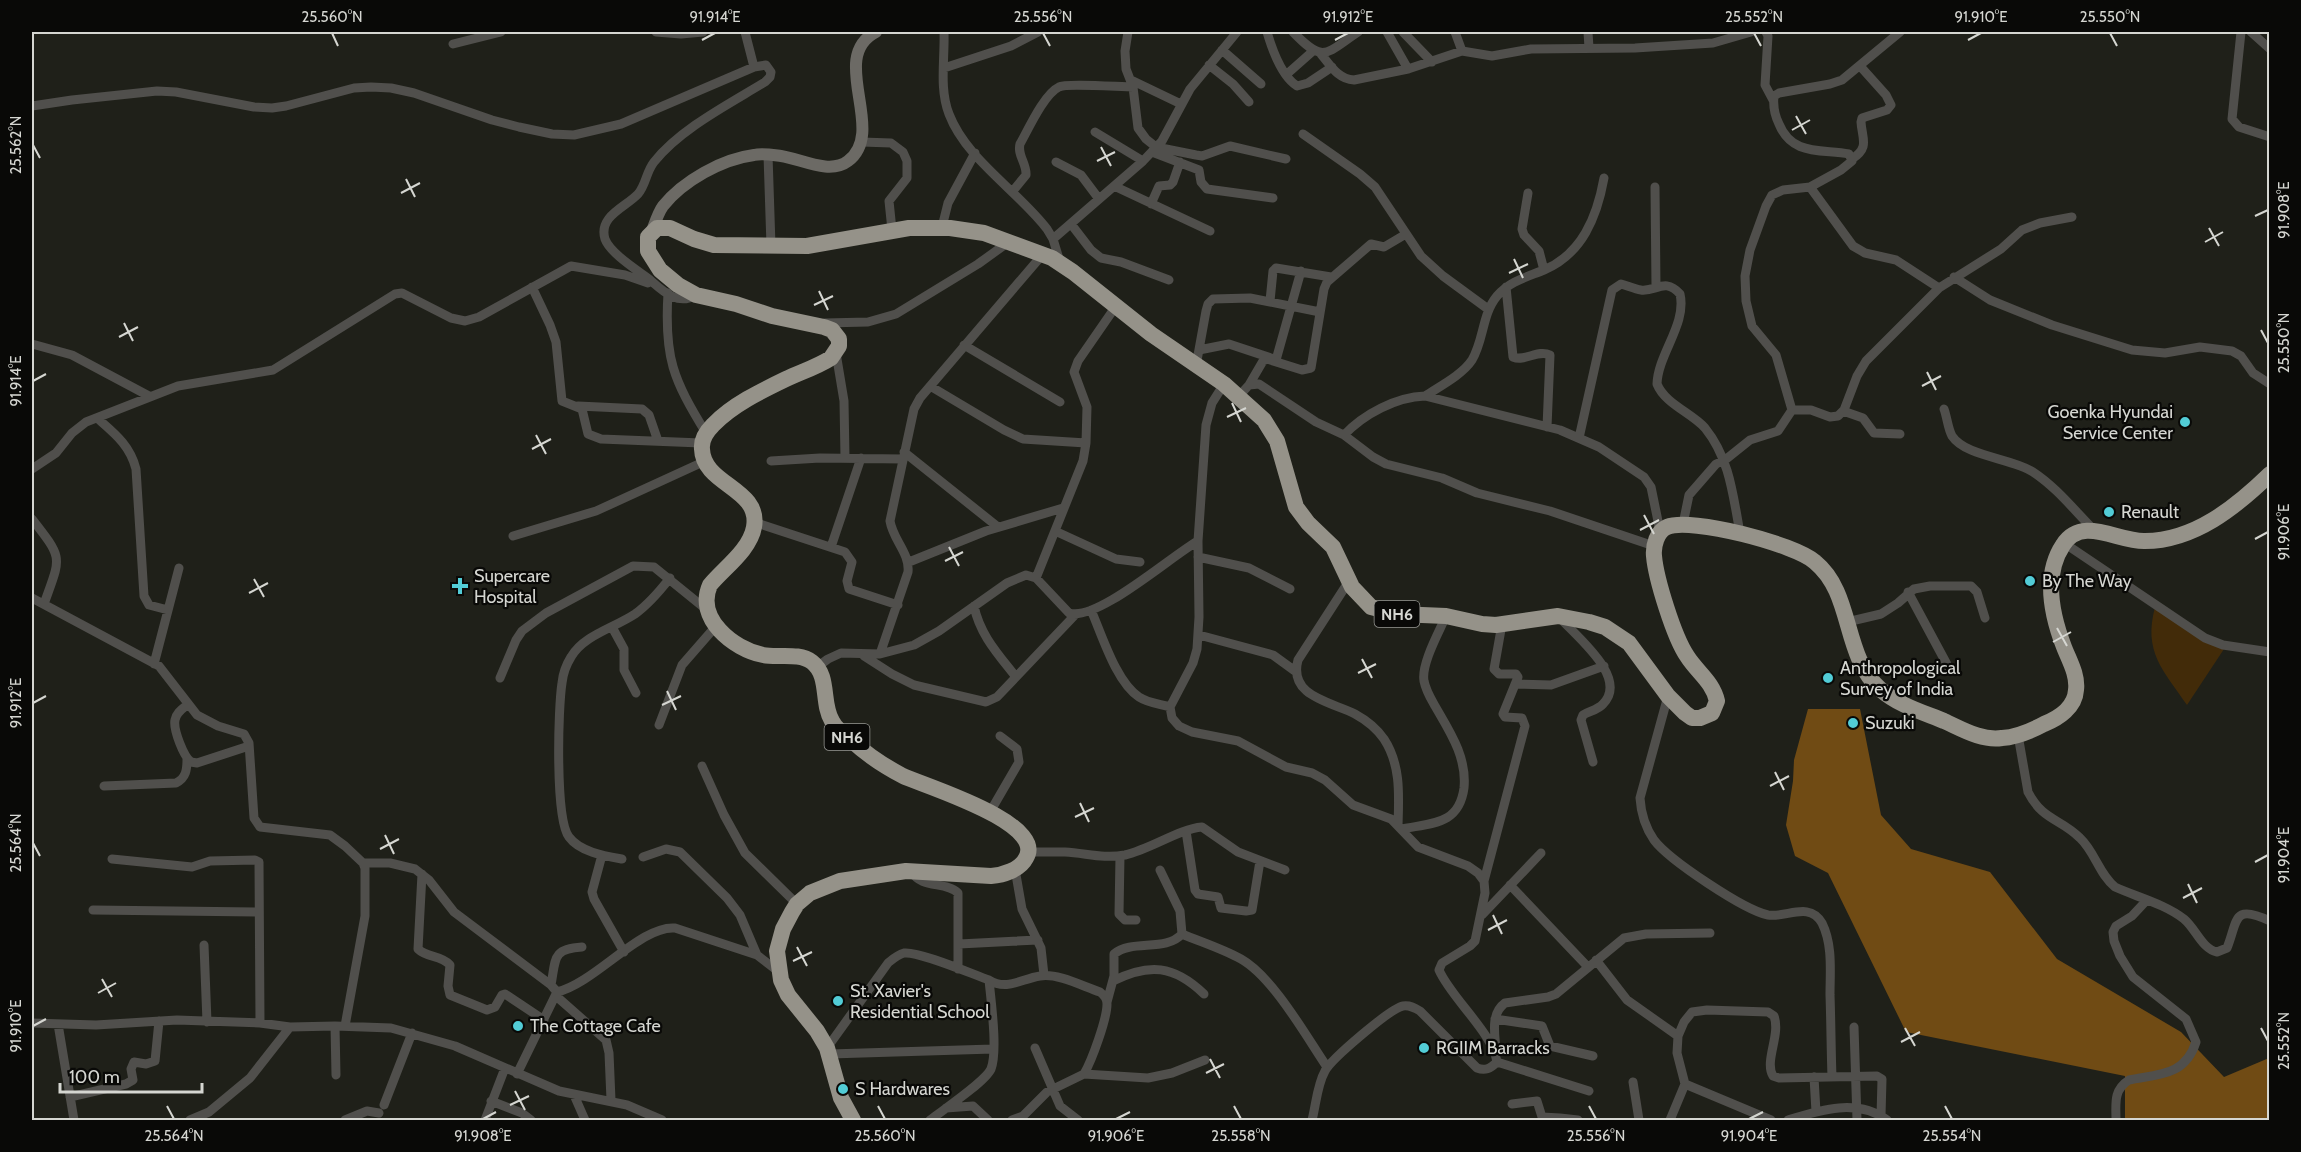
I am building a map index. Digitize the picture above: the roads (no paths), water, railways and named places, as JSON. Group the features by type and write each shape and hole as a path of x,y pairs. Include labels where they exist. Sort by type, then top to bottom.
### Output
{"highway":[{"name":"NH6","path":"652,231 663,227 670,228 694,239 714,244 807,246 829,244 909,228 942,227 969,230 1010,241 1061,262 1151,334 1197,358 1224,384 1244,391 1272,431 1296,507 1308,523 1333,547 1349,581 1366,603 1378,610 1398,614 1446,616 1482,624 1502,624 1558,616 1605,627 1624,639 1639,654 1668,696 1692,718 1700,718 1712,713 1717,701 1710,684 1692,664 1678,640 1657,569 1657,539"},
{"path":"652,231 647,245 656,264 678,285 696,295 736,304 772,316 810,323 824,327 837,335 839,346 836,352 823,363 786,379 743,402 725,415 704,438 703,462 710,472 744,496 751,507 754,522 749,540 710,585 706,593 707,610 716,626 728,637 751,651 774,656 800,657 808,659 817,667"},
{"path":"1657,539 1670,526 1683,524 1740,533 1790,547 1815,561 1833,584 1864,671 1881,690 1910,708 1994,739 2018,735 2051,721 2064,713 2077,692 2076,679 2057,627 2051,593 2057,556 2064,543 2077,532 2094,531 2143,542 2173,537 2196,529 2230,510 2270,474"},
{"name":"NH6","path":"817,667 822,676 831,720 853,743 898,773 990,812 1012,825 1021,832 1026,840 1028,852"},
{"path":"853,1120 841,1098 829,1051 817,1031 788,995 779,972 777,951 779,942 797,904 810,893 830,884 912,870 979,876 1000,875 1015,869 1027,858 1028,852"}],"street":[{"path":"453,44 478,34 501,32"},
{"path":"656,32 672,34 703,32"},
{"path":"745,32 754,67"},
{"path":"652,231 662,207 681,188 740,158 756,154 798,159 818,165 835,165 846,163 853,157 862,142 863,123 856,81 858,57 862,43 869,35 876,32"},
{"path":"945,32 944,92 948,113 957,131 975,153 1039,219 1053,239 1061,262"},
{"path":"944,68 1011,46 1038,32"},
{"path":"1128,32 1125,61 1132,83 1138,128 1154,150 1199,170 1201,182 1206,189 1273,198"},
{"path":"1053,239 1143,162 1162,141 1190,89 1237,32"},
{"path":"1267,32 1274,52 1293,83 1301,86 1332,67"},
{"path":"1293,32 1345,79 1408,69 1462,51 1492,56 1532,49 1635,48 1713,43 1751,32"},
{"path":"1287,74 1317,52 1329,51 1358,32"},
{"path":"1387,32 1408,69"},
{"path":"1403,32 1431,62"},
{"path":"1455,32 1462,51"},
{"path":"1588,32 1589,48"},
{"path":"1766,32 1768,36 1765,85 1773,100 1782,131 1797,146 1813,151 1845,153 1852,159"},
{"path":"1773,100 1779,93 1842,80 1900,32"},
{"path":"2241,32 2232,119 2239,127 2270,137"},
{"path":"2251,32 2270,49"},
{"path":"1222,50 1261,84"},
{"path":"32,106 72,99 157,91 272,108 354,88 391,88 414,93 519,128 574,135 621,124 754,67 766,65 771,72 770,77 677,139 654,162 638,195 610,216 605,228 605,238 611,249 656,285 684,300 696,295"},
{"path":"1209,65 1233,84 1249,102"},
{"path":"1683,524 1689,495 1716,464 1725,460 1750,440 1778,431 1792,410 1776,355 1752,326 1746,301 1745,276 1750,250 1772,195 1783,190 1810,187 1850,164 1864,148 1862,118 1887,110 1891,105 1886,95 1860,66"},
{"path":"1012,192 1026,175 1019,149 1020,144 1048,96 1056,88 1069,85 1103,88 1132,83 1181,104"},
{"path":"1095,132 1143,162"},
{"path":"1303,134 1375,187 1430,266 1488,309"},
{"path":"862,142 891,143 903,152 907,161 907,178 890,201 892,231"},
{"path":"1154,150 1202,156 1230,146 1286,159"},
{"path":"942,227 948,203 975,153"},
{"path":"768,155 771,246"},
{"path":"1056,162 1081,175 1099,200"},
{"path":"1151,204 1159,186 1170,185 1173,182 1180,162"},
{"path":"1425,396 1464,369 1471,361 1488,309 1506,287 1557,264 1574,251 1590,224 1604,178"},
{"path":"1114,186 1210,231"},
{"path":"1810,187 1852,246 1865,253 1896,260 1939,288"},
{"path":"1655,188 1656,286"},
{"path":"1528,193 1522,229 1524,235 1539,251 1544,270"},
{"path":"1792,410 1811,410 1834,417 1843,411 1857,376 1866,361 1939,288 2001,249 2029,227 2072,217"},
{"path":"1071,224 1091,250 1101,258 1121,262 1169,280"},
{"path":"1197,358 1229,344 1302,370 1311,368 1324,289 1331,277 1371,244 1384,247 1406,234"},
{"path":"810,323 882,320 912,306 1010,241"},
{"path":"880,654 906,582 909,562 892,531 890,521 914,409 964,345 1043,254"},
{"path":"32,469 56,453 78,427 178,386 273,370 394,294 402,293 451,318 465,321 479,317 571,266 625,275 656,285"},
{"path":"1270,301 1273,271 1280,267 1331,277"},
{"path":"1274,359 1301,272"},
{"path":"1954,277 1990,300 2062,328 2132,350 2165,353 2200,347 2232,351 2241,356 2253,373 2270,384"},
{"path":"1579,438 1612,290 1621,284 1641,290 1656,286 1673,288 1680,294 1680,315 1658,378 1659,389 1705,428 1725,460 1740,533"},
{"path":"532,287 556,342 562,401 578,406 642,409 649,415 658,441"},
{"path":"1506,287 1513,357 1519,359 1547,353 1551,359 1547,427"},
{"path":"578,406 582,409 588,434 592,437 658,441 704,438 671,366 667,332 668,293"},
{"path":"1197,358 1208,304 1213,299 1250,298 1320,312"},
{"path":"1036,578 1078,476 1086,443 1087,408 1074,372 1078,361 1116,306"},
{"path":"32,344 72,355 149,396"},
{"path":"964,345 1060,402"},
{"path":"836,352 844,401 845,458"},
{"path":"1244,391 1263,361 1274,359"},
{"path":"1224,384 1212,403 1206,424 1198,541 1199,635 1193,663 1170,706 1172,718 1179,726 1208,736 1238,741 1286,767 1312,773 1325,780 1353,805 1391,819 1418,847 1468,866 1484,881"},
{"path":"1244,391 1259,384 1266,387 1316,422 1344,435 1386,464 1442,478 1477,493 1657,539 1655,500 1651,487 1644,477 1599,447 1547,427 1425,396 1412,396 1396,401 1352,426 1344,435"},
{"path":"930,386 1023,439 1086,443"},
{"path":"1944,409 1952,436 1960,444 1985,456 2013,463 2031,471 2047,483 2094,531"},
{"path":"1843,411 1863,418 1874,433 1900,434"},
{"path":"97,418 124,444 133,458 136,469 144,596 149,605 168,610"},
{"path":"771,461 904,456 998,527"},
{"path":"831,547 861,458"},
{"path":"513,536 596,511 703,462"},
{"path":"909,562 998,527 1063,508"},
{"path":"32,519 57,554 58,566 44,604"},
{"path":"754,522 845,552 851,558 847,581 849,589 898,605"},
{"path":"1054,531 1116,559 1140,562"},
{"path":"862,655 914,685 986,702 996,697 1075,615 1091,610 1130,588 1176,554 1198,541"},
{"path":"2064,543 2205,638 2223,645 2270,652"},
{"path":"1198,557 1249,568 1290,589"},
{"path":"500,678 522,631 546,613 633,566 654,567 707,610"},
{"path":"154,664 179,568"},
{"path":"817,667 841,653 880,654 914,645 927,639 1007,583 1026,576 1036,578 1062,608 1075,615"},
{"path":"622,859 602,855 577,844 569,838 564,829 560,802 561,700 564,670 580,645 634,614 653,599 670,578"},
{"path":"1295,671 1298,660 1349,581"},
{"path":"1847,622 1881,614 1898,603 1908,592 1921,586 1971,586 1977,592 1985,618"},
{"path":"1908,592 1950,670"},
{"path":"32,598 154,664 166,673 197,715 208,722 244,734 248,738 254,818 260,827 330,835 363,863 366,874 365,916 340,1026 336,1075"},
{"path":"974,606 983,634 1016,677"},
{"path":"1091,610 1119,672 1130,690 1145,700 1170,706"},
{"path":"1400,827 1438,822 1451,816 1458,808 1463,794 1465,778 1462,759 1456,742 1427,693 1424,682 1426,664 1446,616"},
{"path":"1558,616 1604,666 1610,679 1610,693 1602,706 1583,715 1581,720 1593,762"},
{"path":"1502,624 1494,669 1499,674 1516,674 1518,677 1503,714 1508,717 1522,718 1525,726 1484,881 1482,915 1475,941 1442,963 1439,970 1484,1036 1496,1059 1589,1091"},
{"path":"659,725 682,665 716,626"},
{"path":"612,627 624,648 624,669 636,693"},
{"path":"1199,635 1273,655 1295,671 1308,693 1319,700 1355,714 1374,727 1391,752 1400,785 1400,827"},
{"path":"1515,684 1551,686 1604,666"},
{"path":"1668,696 1640,798 1641,813 1647,828 1664,852 1746,905 1769,915 1800,911 1816,915 1822,924 1829,947 1832,1077"},
{"path":"104,786 176,783 182,780 187,771 187,759 175,720 177,714 188,705"},
{"path":"2018,735 2028,792 2032,800 2044,815 2069,829 2081,839 2115,888 2183,918 2194,928 2209,949 2217,952 2227,948 2236,918 2241,915 2252,913 2270,921"},
{"path":"990,812 1019,762 1017,749 1000,736"},
{"path":"187,759 197,763 249,746"},
{"path":"702,766 724,815 745,853 797,904"},
{"path":"1028,852 1067,852 1102,858 1120,856 1146,849 1202,826 1209,829 1228,846 1285,870"},
{"path":"1186,831 1196,890 1198,894 1218,897 1221,908 1252,910 1260,861"},
{"path":"643,857 666,849 680,852 727,898 740,915 757,955"},
{"path":"1482,915 1541,853"},
{"path":"602,855 592,892 624,952"},
{"path":"1120,856 1119,914 1125,920 1136,921"},
{"path":"112,859 192,867 210,861 255,860 259,862 260,1023"},
{"path":"363,863 401,864 422,874 454,912 554,991 606,1040 609,1053 611,1100"},
{"path":"1015,869 1022,909 1038,940 1043,956 1044,975"},
{"path":"912,870 918,880 952,888 958,893 958,969"},
{"path":"1160,870 1180,911 1182,934"},
{"path":"422,874 418,949 443,959 450,965 448,986 450,994 488,1010 492,1009 505,994 544,1020"},
{"path":"1510,885 1588,967"},
{"path":"2116,1120 2116,1096 2124,1083 2177,1068 2188,1060 2196,1042 2186,1019 2133,977 2114,941 2113,932 2116,926 2132,916 2146,901"},
{"path":"93,910 259,912"},
{"path":"554,991 574,986 650,934 668,927 757,955 779,972"},
{"path":"1312,1120 1320,1084 1327,1067 1364,1034 1401,1006 1410,1006 1420,1011 1477,1068 1484,1070 1492,1068 1496,1059 1494,1019 1500,1007 1505,1003 1556,994 1624,938 1710,933"},
{"path":"1012,1120 1025,1118 1053,1088 1084,1074 1095,1047 1113,981 1113,957 1117,951 1172,941 1182,934"},
{"path":"1182,934 1251,965 1272,988 1327,1067"},
{"path":"959,944 1038,940"},
{"path":"204,945 207,1022"},
{"path":"518,1074 544,1020 554,991 556,959 560,951 566,948 582,947"},
{"path":"829,1051 894,957 905,953 918,955 1003,986 1044,975 1100,992 1105,996 1107,1002"},
{"path":"1596,960 1627,1000 1678,1036"},
{"path":"1113,981 1142,970 1166,970 1180,976 1204,994"},
{"path":"930,1120 988,1074 991,1068 993,1049 989,980"},
{"path":"1670,1120 1685,1084 1677,1053 1678,1036 1684,1022 1692,1012 1707,1010 1768,1012 1774,1016 1776,1022 1770,1066 1773,1076 1877,1076 1882,1079 1884,1118 1869,1111 1843,1107 1788,1120"},
{"path":"1494,1019 1542,1026 1551,1046 1593,1056"},
{"path":"70,1097 126,1084 133,1080 131,1069 134,1062 146,1065 155,1061 159,1021"},
{"path":"32,1023 96,1025 159,1021 260,1023 290,1027 391,1028 455,1046 518,1074 574,1095 611,1100 640,1109 662,1120"},
{"path":"58,1024 74,1120"},
{"path":"190,1120 212,1116 250,1078 290,1027"},
{"path":"1854,1027 1857,1120"},
{"path":"345,1120 367,1111 382,1109 412,1033"},
{"path":"1035,1048 1060,1106 1078,1120"},
{"path":"829,1051 993,1049"},
{"path":"1084,1074 1148,1078 1172,1073 1205,1060"},
{"path":"485,1120 505,1068"},
{"path":"1814,1077 1816,1112"},
{"path":"1634,1082 1639,1120"},
{"path":"1685,1084 1771,1120"},
{"path":"574,1095 585,1120"},
{"path":"491,1101 522,1113 531,1120"},
{"path":"1512,1104 1537,1101 1542,1117 1578,1120"},
{"path":"946,1108 973,1107 988,1120"}],"place":[{"name":"Goenka Hyundai Service Center","path":"2185,422"},
{"name":"Renault","path":"2109,512"},
{"name":"By The Way","path":"2030,581"},
{"name":"Supercare Hospital","path":"460,586"},
{"name":"Anthropological Survey of India","path":"1828,678"},
{"name":"Suzuki","path":"1853,723"},
{"name":"St. Xavier's Residential School","path":"838,1001"},
{"name":"The Cottage Cafe","path":"518,1026"},
{"name":"RGIIM Barracks","path":"1424,1048"},
{"name":"S Hardwares","path":"843,1089"}]}
